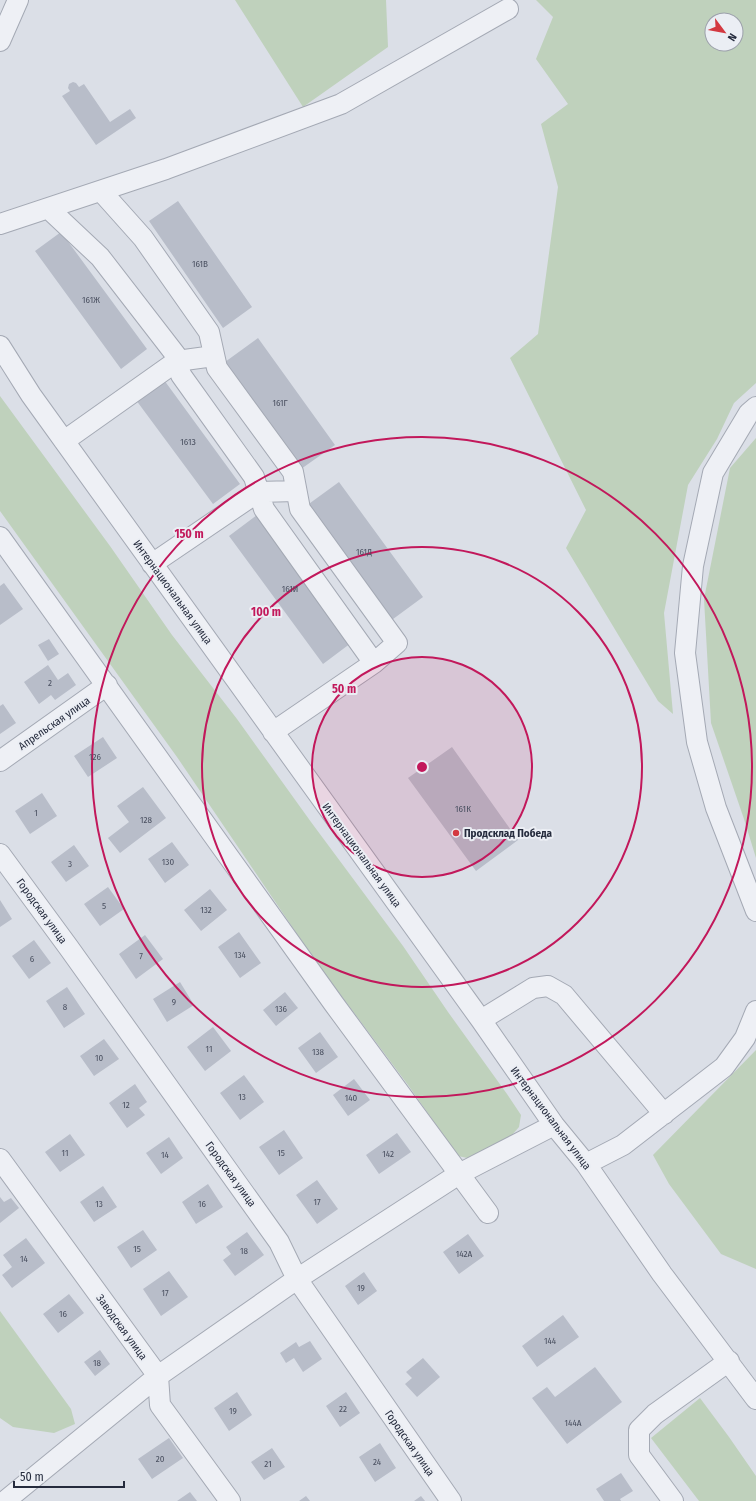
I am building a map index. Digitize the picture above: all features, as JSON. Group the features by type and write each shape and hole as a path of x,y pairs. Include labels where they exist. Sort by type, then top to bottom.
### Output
{"street":[{"path":"0,41 18,0"},
{"path":"0,224 166,169 341,104 508,9"},
{"path":"101,191 143,238 209,332 217,368 293,472 300,509 397,643 374,664 273,732"},
{"path":"49,209 100,258 175,354 181,375 254,477 264,509 374,664"},
{"name":"Интернациональная улица","path":"0,346 31,395 481,1020 554,1125 586,1164 662,1274 729,1361 756,1399"},
{"path":"64,441 177,361 214,356"},
{"path":"756,407 749,413 712,473 692,566 685,653 697,742 716,808 756,911"},
{"path":"152,564 258,492 296,491"},
{"path":"1,539 334,1004 488,1214"},
{"name":"Апрельская улица","path":"0,761 107,686"},
{"name":"Городская улица","path":"0,854 279,1242 297,1279 450,1501"},
{"path":"481,1020 533,988 548,986 564,995 664,1114"},
{"path":"586,1164 623,1146 724,1067 745,1038 756,1011"},
{"path":"8,1500 76,1442 158,1376 297,1279 458,1174 554,1125"},
{"name":"Заводская улица","path":"0,1159 158,1376"},
{"path":"673,1501 639,1455 639,1430 655,1414 729,1361"},
{"path":"158,1376 160,1405 230,1501"}],"green space":[{"path":"235,0 386,0 388,47 303,107"},
{"path":"536,0 756,0 756,383 734,403 717,439 688,485 664,613 673,714 658,701 566,548 586,510 510,358 538,334 558,187 541,124 568,104 536,59 553,17"},
{"path":"0,396 110,546 172,635 237,719 403,946 507,1094 521,1115 519,1127 512,1135 472,1159 458,1156 408,1085 316,962 177,757 0,511"},
{"path":"756,438 756,858 711,723 704,599 730,468"},
{"path":"756,1050 756,1269 721,1254 669,1184 653,1155"},
{"path":"0,1311 71,1409 75,1424 54,1433 13,1427 0,1418"},
{"path":"700,1398 756,1476 756,1501 699,1501 651,1438"}],"building":[{"path":"73,82 79,87 84,84 110,122 130,109 136,118 96,145 62,96 70,91 68,88 69,84"},
{"path":"178,201 252,307 223,328 149,221"},
{"path":"61,232 147,349 121,369 35,251"},
{"path":"258,338 335,445 301,469 225,362"},
{"path":"164,380 240,484 213,504 136,400"},
{"path":"339,482 423,597 389,622 306,506"},
{"path":"257,515 351,643 323,664 229,536"},
{"path":"4,583 23,609 0,625 0,586"},
{"path":"49,639 59,654 48,661 38,645"},
{"path":"48,665 58,680 68,673 76,685 55,700 51,695 39,704 24,682"},
{"path":"3,704 16,723 0,734 0,706"},
{"path":"103,737 117,758 88,777 74,756"},
{"path":"452,747 518,840 476,871 408,778"},
{"path":"143,787 166,818 120,853 108,838 129,822 117,806"},
{"path":"42,793 57,816 30,834 15,811"},
{"path":"172,842 189,865 165,883 148,859"},
{"path":"74,845 89,866 66,882 51,862"},
{"path":"108,887 124,909 100,926 84,904"},
{"path":"210,889 227,910 201,931 184,910"},
{"path":"0,900 12,919 0,927"},
{"path":"239,932 261,963 240,978 218,947"},
{"path":"145,935 163,959 136,979 119,954"},
{"path":"34,940 51,963 29,979 12,956"},
{"path":"180,982 194,1005 167,1022 153,999"},
{"path":"67,987 85,1014 64,1028 46,1001"},
{"path":"285,992 298,1008 276,1026 263,1010"},
{"path":"213,1027 231,1051 205,1071 187,1047"},
{"path":"320,1032 338,1057 316,1073 298,1048"},
{"path":"104,1039 119,1059 94,1076 80,1056"},
{"path":"244,1075 264,1102 240,1120 220,1093"},
{"path":"354,1079 370,1100 348,1116 333,1095"},
{"path":"135,1084 147,1102 139,1108 145,1115 127,1128 109,1103"},
{"path":"284,1130 303,1158 279,1175 259,1147"},
{"path":"397,1133 411,1152 379,1174 366,1155"},
{"path":"70,1134 85,1155 60,1172 45,1152"},
{"path":"169,1137 183,1158 161,1174 146,1153"},
{"path":"317,1180 338,1209 317,1224 296,1195"},
{"path":"208,1184 223,1207 196,1224 182,1202"},
{"path":"103,1186 117,1207 94,1222 80,1202"},
{"path":"0,1197 4,1202 11,1198 19,1208 0,1223"},
{"path":"143,1230 157,1250 131,1268 117,1247"},
{"path":"247,1232 264,1255 235,1276 223,1260 231,1254 226,1247"},
{"path":"468,1234 484,1256 459,1274 443,1252"},
{"path":"26,1238 45,1263 12,1288 2,1275 12,1267 3,1255"},
{"path":"169,1271 188,1297 161,1316 143,1289"},
{"path":"364,1272 377,1291 358,1305 345,1286"},
{"path":"69,1294 84,1313 58,1333 43,1314"},
{"path":"563,1315 579,1337 537,1367 522,1346"},
{"path":"310,1341 322,1359 303,1372 294,1358 286,1363 280,1353 296,1342 299,1347"},
{"path":"100,1350 110,1364 95,1376 84,1362"},
{"path":"423,1358 440,1377 417,1397 405,1384 412,1378 406,1372"},
{"path":"595,1367 622,1402 567,1444 532,1398 547,1387 555,1397"},
{"path":"237,1392 252,1415 229,1431 214,1408"},
{"path":"346,1392 360,1413 340,1427 326,1406"},
{"path":"169,1438 183,1458 152,1479 138,1459"},
{"path":"380,1443 396,1468 375,1482 359,1457"},
{"path":"272,1448 285,1467 264,1480 251,1462"},
{"path":"621,1473 633,1491 620,1499 621,1501 604,1501 596,1489"},
{"path":"190,1492 197,1501 177,1501"},
{"path":"306,1496 310,1501 299,1501"},
{"path":"421,1496 425,1501 414,1501"}],"place":[{"name":"Продсклад Победа","path":"456,833"}]}
